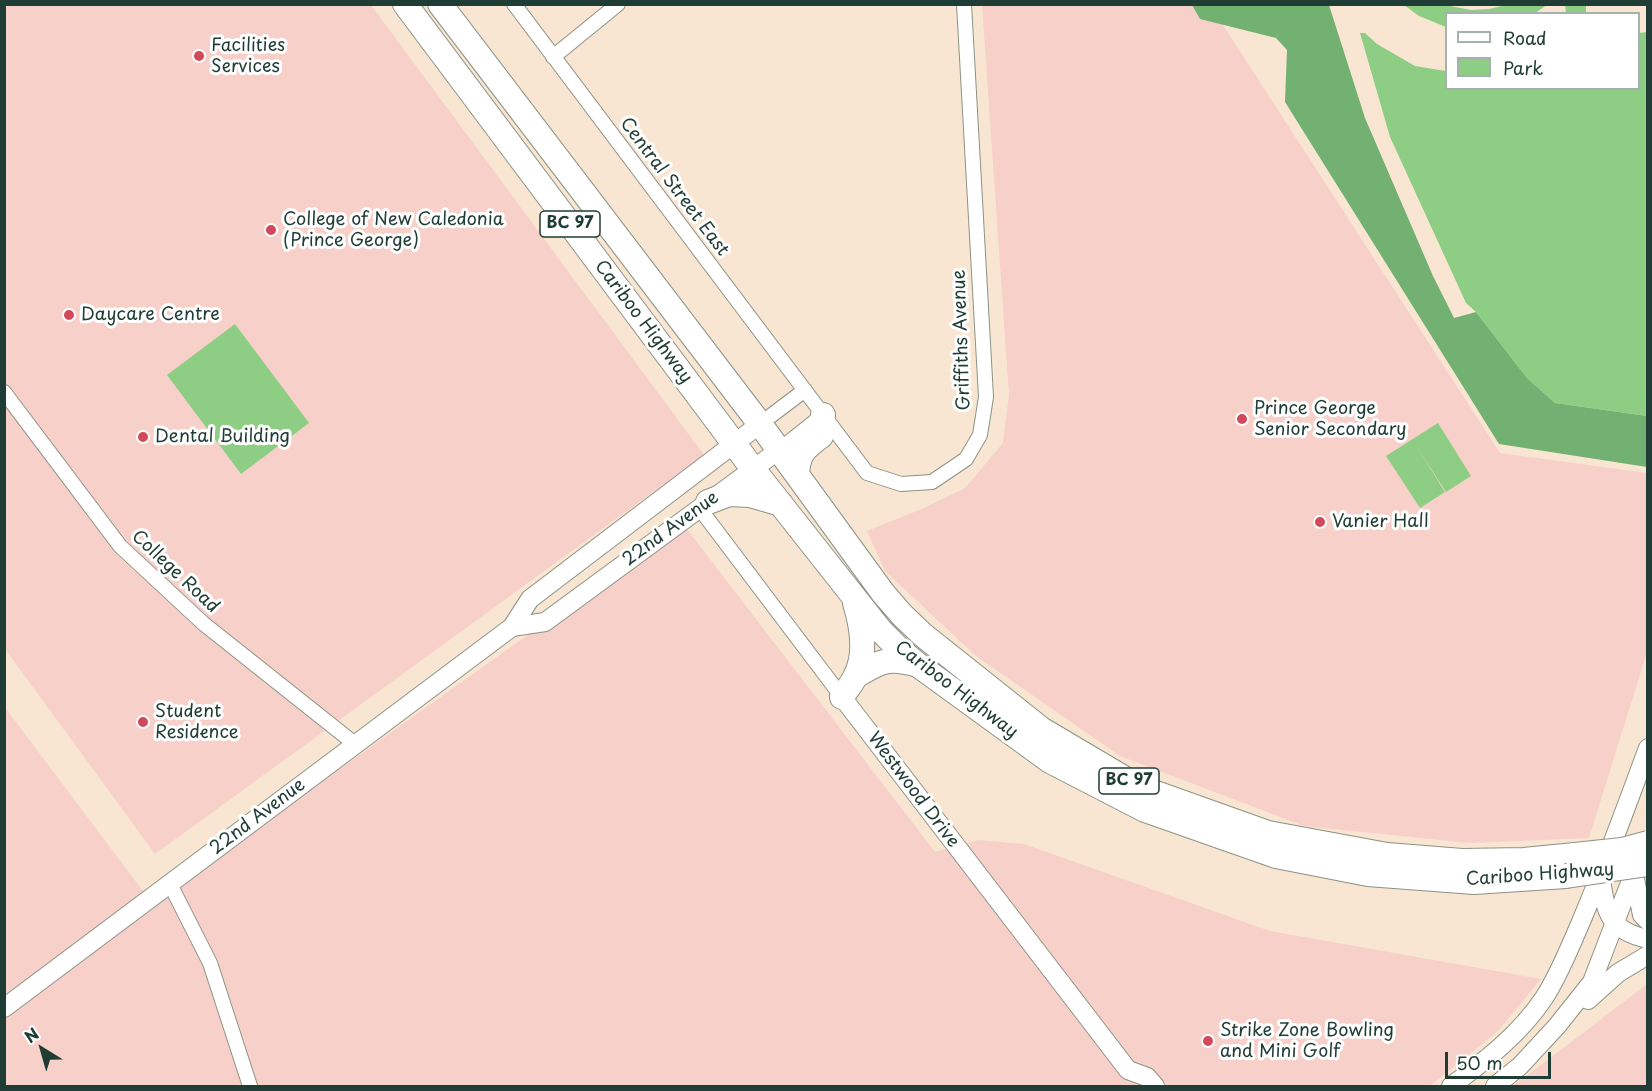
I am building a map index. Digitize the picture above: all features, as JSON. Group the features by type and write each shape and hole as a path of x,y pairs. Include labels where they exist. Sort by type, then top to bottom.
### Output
{"highway":[{"name":"Cariboo Highway","path":"405,4 734,444 880,630 918,665 1050,761 1145,810 1276,856 1368,874 1473,882 1570,865 1647,843"},
{"name":"Cariboo Highway","path":"440,4 760,424 902,615 923,635 1041,729 1139,787 1268,833 1387,855 1462,861 1524,860 1641,869"},
{"path":"797,475 801,455 807,446 821,436 823,415"},
{"path":"704,506 729,494 750,495 781,504"},
{"path":"842,697 856,676 861,657 861,622 853,596"},
{"path":"856,676 886,660 901,660 918,665"}],"street":[{"name":"Central Street East","path":"514,4 805,390"},
{"path":"553,57 618,4"},
{"name":"Griffiths Avenue","path":"805,390 867,473 901,484 932,482 966,459 980,435 986,397 964,4"},
{"name":"22nd Avenue","path":"4,1008 512,627 530,599 805,390"},
{"name":"College Road","path":"4,392 120,546 204,624 355,744"},
{"name":"22nd Avenue","path":"512,627 545,622 704,506 823,415"},
{"name":"Westwood Drive","path":"704,506 842,697 1128,1078 1147,1077 1155,1086"},
{"path":"1451,1086 1491,1057 1524,1024 1543,999 1559,972 1601,876 1647,748"},
{"path":"1647,837 1641,869 1642,915 1647,921"},
{"path":"1495,1086 1520,1066 1557,1026 1592,982 1641,869"},
{"path":"1601,876 1604,902 1615,925 1635,936 1647,939"},
{"path":"170,884 210,963 250,1086"},
{"path":"1557,1026 1618,973 1647,955"}],"shaded area":[{"name":"College of New Caledonia (Prince George)","path":"4,5 371,5 704,455 155,854 5,649"},
{"name":"Prince George Senior Secondary","path":"982,5 1210,5 1500,453 1647,473 1647,652 1589,838 1469,843 1304,826 1120,756 976,656 885,571 867,531 924,508 965,488 1003,443 1009,395"},
{"path":"683,524 935,852 978,840 1024,844 1270,931 1541,979 1498,1031 1430,1086 5,1086 4,706 152,903"},
{"path":"1647,984 1647,1086 1513,1086 1583,1033"}],"green space":[{"path":"1192,5 1329,5 1365,118 1433,276 1454,318 1476,312 1527,378 1555,403 1647,416 1647,467 1499,444 1285,102 1287,50 1276,38 1200,19"},
{"path":"1404,5 1445,5 1471,10 1507,5 1547,5 1536,12 1445,12 1445,27 1419,16"},
{"path":"1565,5 1586,5 1586,12 1566,12"},
{"path":"1647,32 1647,416 1555,403 1527,378 1476,312 1466,303 1390,137 1360,33 1365,33 1377,44 1415,66 1445,71 1445,90 1640,90 1640,33"},
{"path":"235,324 309,423 241,474 167,375"},
{"path":"1438,423 1471,476 1446,492 1415,444 1445,492 1420,508 1386,456"}],"place":[{"name":"Facilities Services","path":"199,56"},
{"name":"College of New Caledonia (Prince George)","path":"271,230"},
{"name":"Daycare Centre","path":"69,315"},
{"name":"Prince George Senior Secondary","path":"1242,419"},
{"name":"Dental Building","path":"143,437"},
{"name":"Vanier Hall","path":"1320,522"},
{"name":"Student Residence","path":"143,722"},
{"name":"Strike Zone Bowling and Mini Golf","path":"1208,1041"}]}
